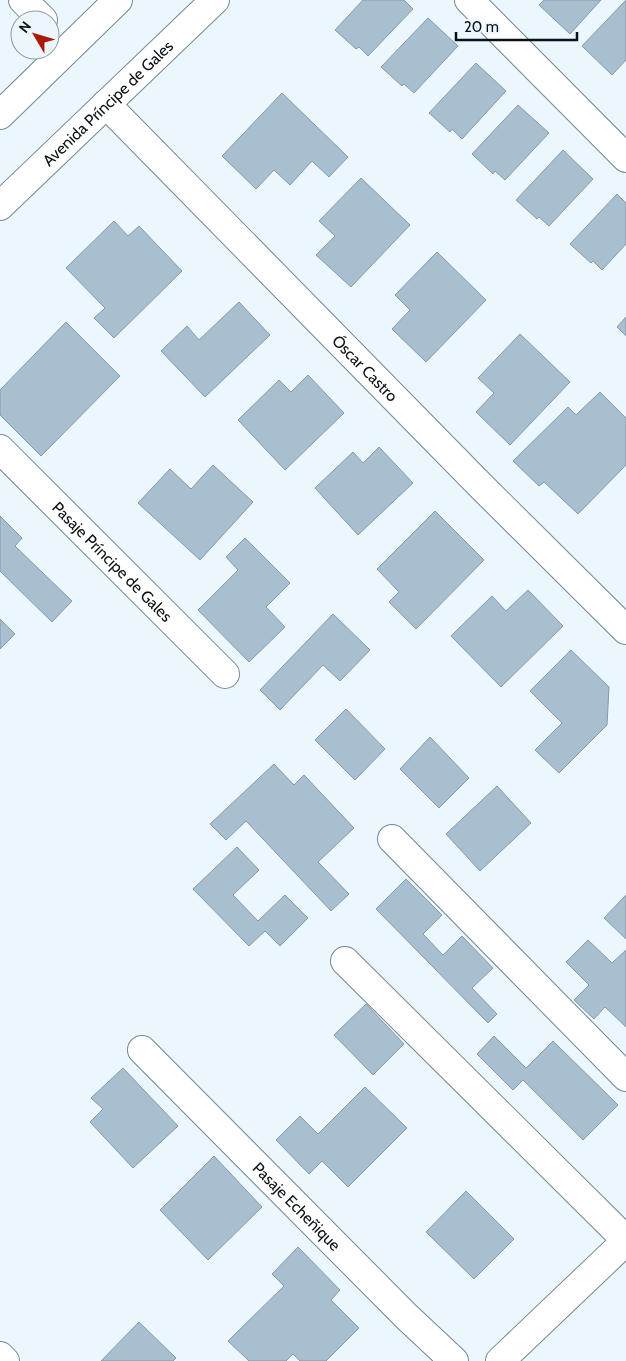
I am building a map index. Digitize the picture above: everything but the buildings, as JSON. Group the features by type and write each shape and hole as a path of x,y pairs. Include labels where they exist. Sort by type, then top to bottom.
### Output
{"street":[{"path":"22,0 32,10"},
{"path":"0,115 118,0"},
{"name":"Avenida Príncipe de Gales","path":"0,206 214,0"},
{"path":"469,0 626,158"},
{"path":"60,38 69,47"},
{"name":"Óscar Castro","path":"106,104 481,486 626,630"},
{"name":"Pasaje Príncipe de Gales","path":"0,449 225,674"},
{"path":"392,839 626,1077"},
{"path":"345,961 626,1240 500,1361"},
{"name":"Pasaje Echeñique","path":"142,1050 406,1316 454,1361"},
{"path":"0,1356 5,1361"}]}
